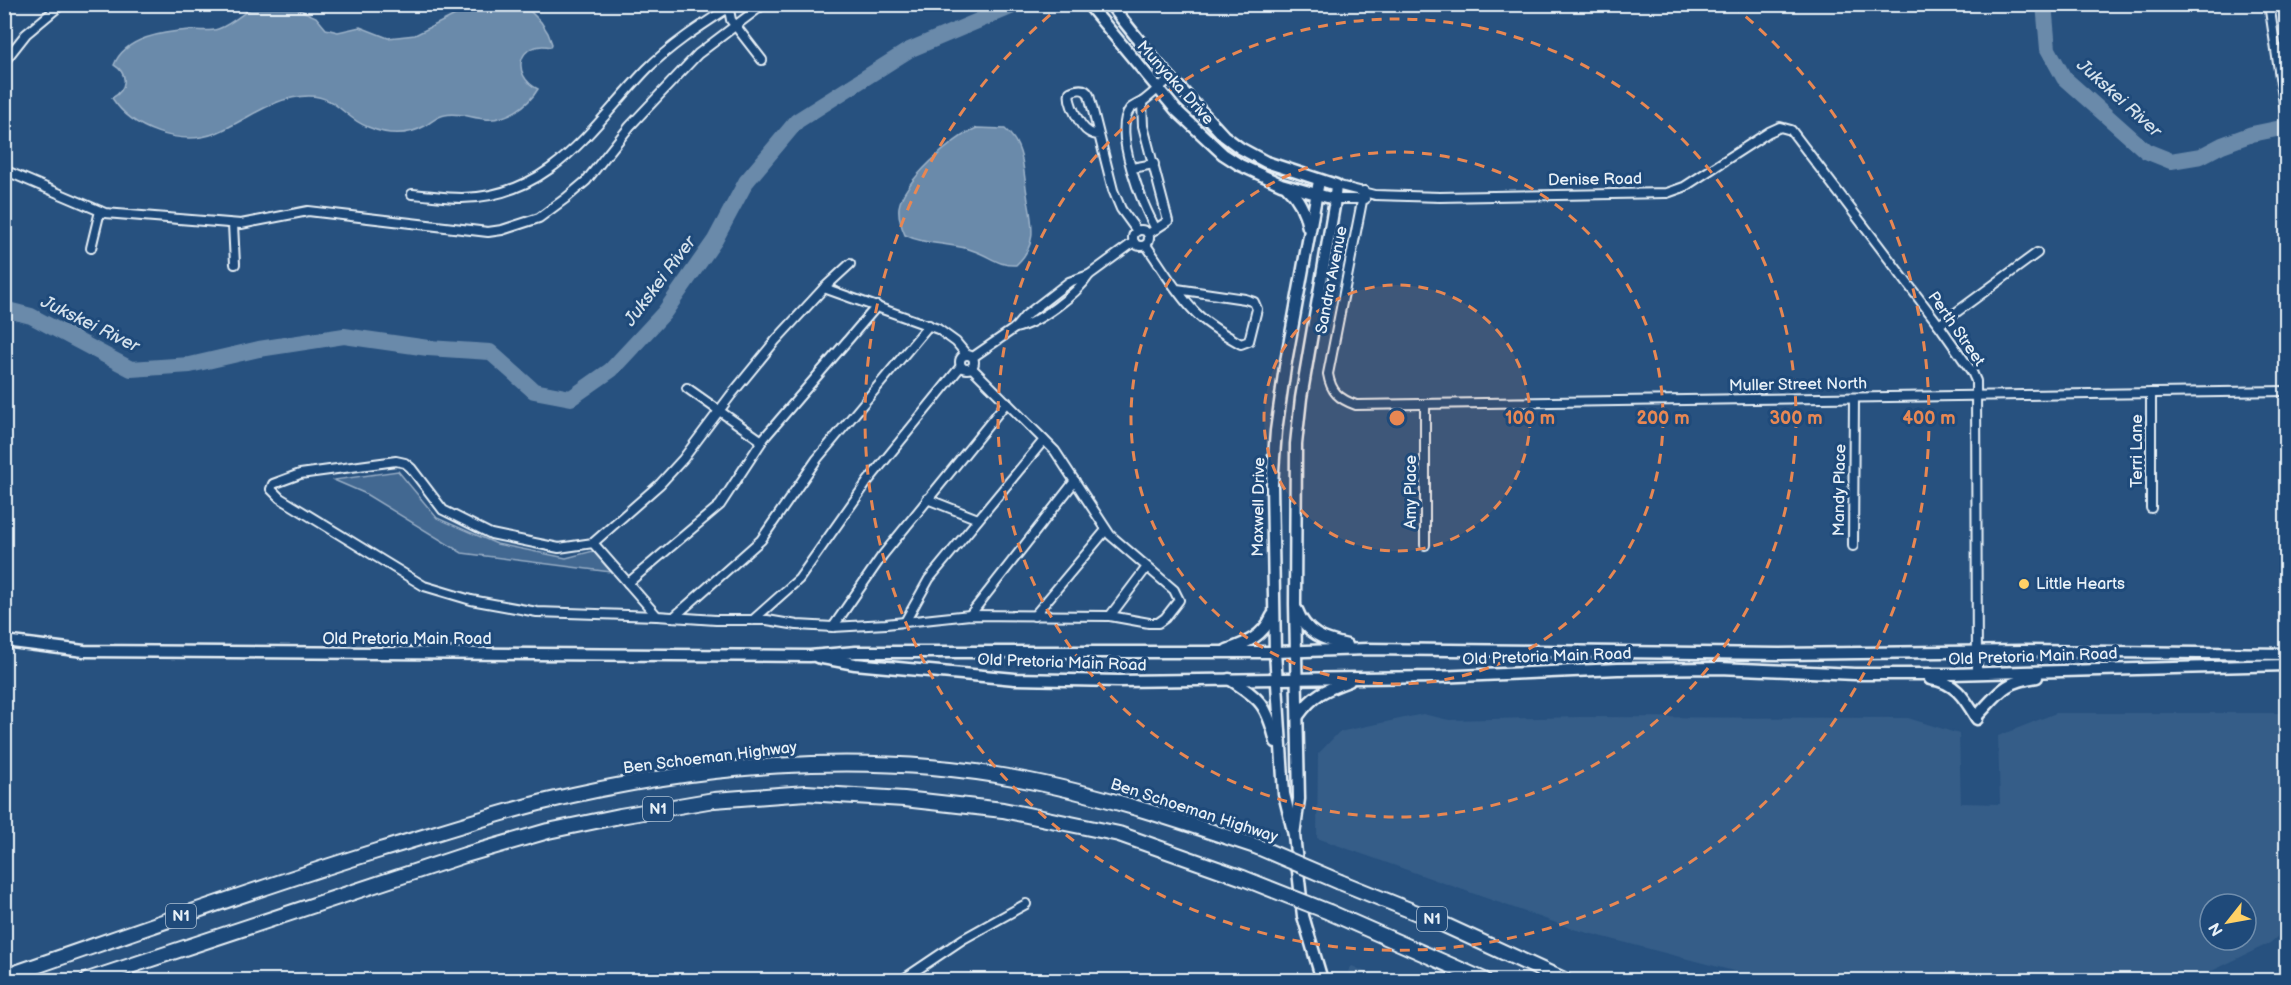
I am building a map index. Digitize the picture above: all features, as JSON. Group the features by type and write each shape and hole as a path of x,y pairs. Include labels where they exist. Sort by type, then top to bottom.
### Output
{"highway":[{"name":"Ben Schoeman Highway","path":"4,977 286,879 542,802 614,786 712,771 806,763 951,770 1012,778 1074,791 1151,812 1258,846 1427,917 1522,961"},
{"name":"N1","path":"88,981 465,855 548,831 714,800 806,793 904,799 1003,810 1119,834 1243,878 1329,912 1484,981"},
{"path":"1522,961 1564,981"},
{"path":"1522,961 1577,981"}],"main road":[{"name":"Munyaka Drive","path":"1088,4 1176,110 1223,154 1250,170 1286,186 1334,199"},
{"name":"Munyaka Drive","path":"1110,4 1171,78 1224,136 1266,162 1318,181 1336,185"},
{"name":"Maxwell Drive","path":"1318,181 1276,431 1272,484 1275,652 1284,794 1294,835 1303,916 1322,981"},
{"name":"Maxwell Drive","path":"1294,835 1299,799 1294,493 1299,417 1336,185"},
{"path":"1286,186 1301,204 1310,234"},
{"path":"1295,604 1304,625 1320,639 1367,649"},
{"path":"1221,652 1244,644 1263,632 1274,611"},
{"name":"Old Pretoria Main Road","path":"4,641 84,651 132,652 810,656 856,652 1275,652 1367,649 1779,654 1978,651 2286,654"},
{"name":"Old Pretoria Main Road","path":"810,656 855,664 1015,679 1298,679 1686,668 1871,674 1977,673 2286,665"},
{"path":"1871,674 1946,682 1959,691 1977,718 2011,683 2088,670"},
{"path":"1298,717 1306,704 1319,693 1357,678"},
{"path":"1229,679 1253,696 1267,710 1282,769"}],"street":[{"path":"4,62 26,34 62,4"},
{"path":"4,170 100,211 241,224 308,211 488,232 502,230 539,218 586,181 630,126 698,54 764,4"},
{"path":"2269,4 2286,115"},
{"path":"412,194 462,198 487,195 513,189 544,174 573,152 610,109 666,52 728,6 731,20 762,60"},
{"path":"1156,229 1146,211 1132,168 1125,137 1126,119 1130,110 1171,78"},
{"path":"1099,135 1091,133 1082,125 1069,99 1070,92 1081,89 1088,92 1116,199 1137,231"},
{"path":"1142,102 1142,116 1168,221 1148,234"},
{"name":"Denise Road","path":"1334,199 1363,195 1440,197 1667,193 1684,188 1775,129 1787,128 1795,134"},
{"name":"Perth Street","path":"1795,134 1939,325 1976,381 1977,673"},
{"path":"1132,168 1154,164"},
{"path":"1336,185 1363,195"},
{"name":"Sandra Avenue","path":"1328,374 1363,195"},
{"path":"91,248 100,211"},
{"path":"233,224 235,264"},
{"path":"1137,231 1142,230 1148,234 1149,241 1146,245"},
{"path":"1134,242 1133,238 1137,231"},
{"path":"1134,242 1141,246 1146,245"},
{"path":"1015,328 1038,319 1072,294 1089,275 1134,242"},
{"path":"1146,245 1178,289 1200,317 1241,344 1249,341 1257,309 1254,302 1178,289"},
{"path":"1939,325 2037,253"},
{"path":"850,264 824,288 776,340 683,459 660,484 593,543 559,548 491,534 443,510 411,468 405,463 396,461 300,474 277,481 271,489 280,498 424,586 471,600 537,612 753,620 833,627 970,615 1110,616 1158,623 1166,618 1179,600 1174,590 1119,544 1106,530 1075,481 1044,440 972,368"},
{"path":"753,620 799,579 868,481 962,366 961,358 969,356 1015,328 1033,310 1074,279 1089,275"},
{"path":"824,288 929,325 947,334 975,363 972,368"},
{"path":"628,583 720,506 762,441 877,306"},
{"path":"674,617 761,540 817,459 929,325"},
{"path":"962,366 966,369 972,368"},
{"name":"Muller Street North","path":"1328,374 1334,392 1340,398 1356,405 2286,391"},
{"path":"687,388 762,441"},
{"name":"Terri Lane","path":"2151,393 2151,508"},
{"name":"Mandy Place","path":"1853,546 1854,398"},
{"path":"833,627 882,556 1007,402"},
{"name":"Amy Place","path":"1425,404 1425,545"},
{"path":"905,622 928,579 1044,440"},
{"path":"970,615 1075,481"},
{"path":"927,499 978,519"},
{"path":"1034,616 1106,530"},
{"path":"593,543 657,616"},
{"path":"1110,616 1147,567"},
{"path":"902,981 963,939 1026,904"}],"shaded area":[{"path":"257,4 289,5 316,17 326,29 338,32 360,27 388,38 415,35 459,13 513,5 529,10 541,22 552,44 551,47 540,46 531,49 525,54 521,68 529,83 538,89 516,111 493,119 455,114 445,115 425,126 404,133 382,132 368,127 327,100 309,96 272,104 216,133 187,138 158,132 144,126 132,119 112,98 121,91 124,82 122,73 114,65 119,56 136,42 179,31 218,29"},
{"path":"977,128 1005,129 1012,136 1020,151 1032,231 1024,257 1016,265 1001,263 968,249 913,238 905,235 901,225 899,207 919,173 943,150"},
{"path":"398,471 437,518 497,544 566,558 593,551 611,572 462,553 364,493 334,480"},
{"path":"2056,713 2286,713 2286,929 2270,943 2258,949 2258,892 2198,892 2198,952 2251,952 2193,980 1768,980 1573,929 1317,838 1318,754 1339,732 1423,714 1449,720 1581,717 1908,718 1959,734 1961,803 2000,804 1998,736"},
{"path":"1352,966 1384,980 1353,980 1348,971"}],"waterway":[{"name":"Jukskei River","path":"4,309 31,316 131,369 190,365 259,349 344,336 428,348 490,352 534,391 571,398 611,370 664,313 715,240 746,182 797,121 909,50 1018,4"},
{"name":"Jukskei River","path":"2044,4 2048,49 2064,78 2146,151 2171,161 2201,156 2252,134 2286,127"}],"place":[{"name":"Little Hearts","path":"2024,584"}]}
